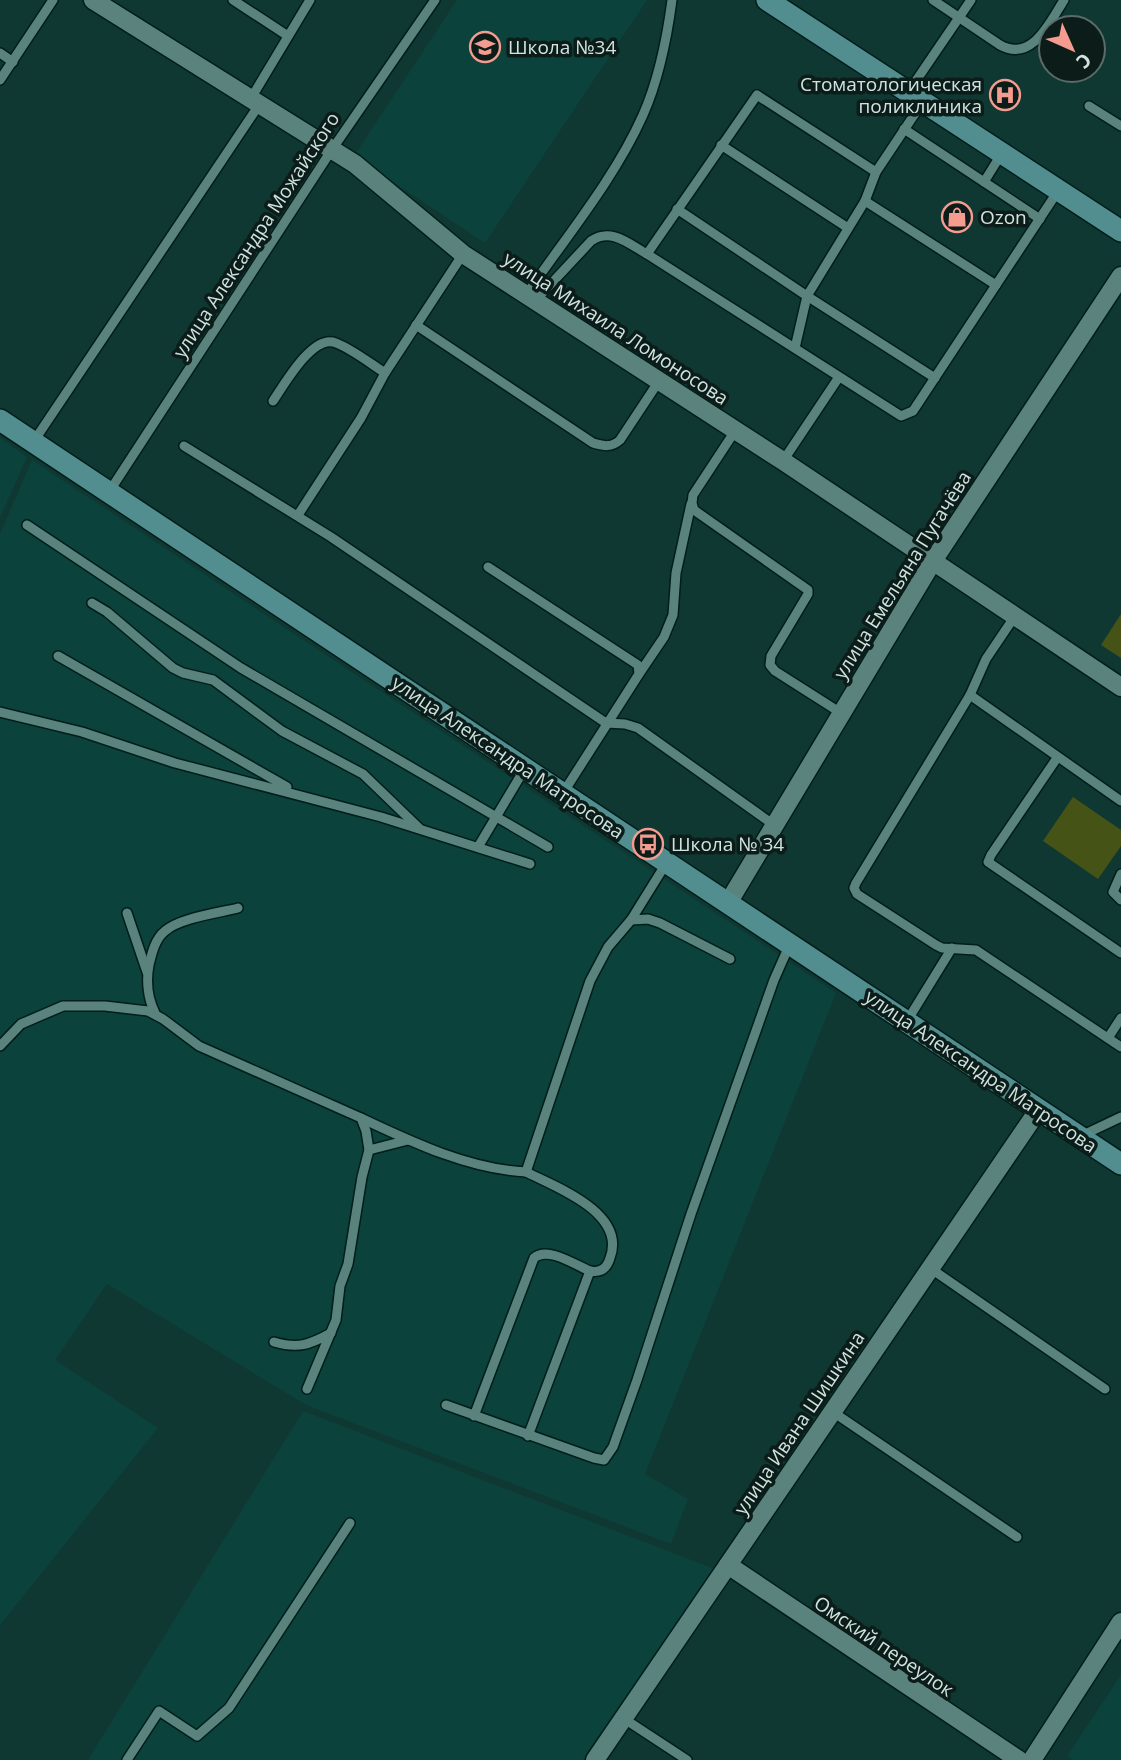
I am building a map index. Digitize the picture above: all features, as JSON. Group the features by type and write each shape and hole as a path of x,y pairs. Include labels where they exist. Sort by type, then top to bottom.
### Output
{"street":[{"name":"улица Михаила Ломоносова","path":"93,0 355,164 463,254 783,461 1121,687"},
{"path":"766,0 1121,231"},
{"name":"улица Емельяна Пугачёва","path":"728,903 933,561 1121,276"},
{"name":"улица Александра Матросова","path":"0,420 1121,1164"},
{"name":"улица Ивана Шишкина","path":"595,1760 1039,1109"},
{"name":"Омский переулок","path":"728,1565 1019,1760"},
{"path":"1032,1760 1121,1622"}],"lane":[{"path":"0,80 53,0"},
{"path":"233,0 288,36"},
{"path":"34,442 254,103 288,36 310,0"},
{"name":"улица Александра Можайского","path":"110,492 331,150 435,0"},
{"path":"531,298 634,135 657,76 672,0"},
{"path":"933,0 1009,50 1024,50 1034,44 1064,0"},
{"path":"795,348 807,296 865,201 876,172 904,129 915,98 971,0"},
{"path":"0,53 13,62"},
{"path":"647,254 757,94 876,172"},
{"path":"1089,106 1121,126"},
{"path":"904,129 1040,219"},
{"path":"721,145 848,229"},
{"path":"984,182 1002,153"},
{"path":"531,298 598,236 613,235 901,416 905,416 914,411 1059,190"},
{"path":"865,201 996,285"},
{"path":"677,209 935,378"},
{"path":"298,515 371,402 385,373 463,254"},
{"path":"416,325 593,443 601,445 614,444 620,440 659,381"},
{"path":"273,401 308,353 324,342 341,346 385,373"},
{"path":"783,461 839,377"},
{"path":"563,793 664,637 673,615 676,573 692,503 701,482 735,431"},
{"path":"184,446 298,515 606,723 638,728 774,825"},
{"path":"692,503 698,514 808,590 771,656 770,665 775,671 841,713"},
{"path":"27,525 241,668 548,848"},
{"path":"488,567 638,665 639,674"},
{"path":"92,603 113,617 173,668 213,680 282,732 370,778 420,829"},
{"path":"1015,616 986,659 970,695 854,888 857,894 936,945 942,948 976,950 1121,1047"},
{"path":"58,656 298,794"},
{"path":"970,695 1121,801"},
{"path":"0,712 82,732 174,763 298,794 530,864"},
{"path":"1058,758 988,862 1121,953"},
{"path":"478,847 525,768"},
{"path":"526,1172 590,981 607,947 631,920 667,862"},
{"path":"1121,874 1113,892 1121,900"},
{"path":"147,973 155,945 166,930 238,908"},
{"path":"127,914 147,973 149,998 155,1013"},
{"path":"631,920 648,919 660,923 730,959"},
{"path":"446,1405 600,1460 604,1460 610,1453 637,1380 691,1214 774,980 790,944"},
{"path":"907,1022 952,948"},
{"path":"0,1046 21,1024 63,1006 105,1006 155,1013 199,1046 408,1140 498,1170 526,1172 589,1204 610,1230 614,1246 606,1267 597,1272 590,1271 547,1253 534,1258 474,1416"},
{"path":"1108,1038 1121,1018"},
{"path":"1080,1136 1119,1116"},
{"path":"307,1390 336,1320 340,1286 348,1264 369,1150 361,1118"},
{"path":"369,1150 408,1140"},
{"path":"930,1268 1105,1388"},
{"path":"528,1436 590,1271"},
{"path":"274,1342 290,1347 299,1346 331,1333"},
{"path":"832,1412 1017,1537"},
{"path":"127,1760 159,1711 197,1736 229,1709 349,1523"},
{"path":"623,1718 687,1760"}],"shaded area":[{"path":"457,0 647,0 485,243 354,156"},
{"path":"0,438 27,457 0,518"},
{"path":"32,460 836,993 645,1474 688,1499 671,1544 306,1405 107,1284 55,1360 158,1428 0,1625 0,534"},
{"path":"303,1411 720,1571 584,1760 88,1760"},
{"path":"1121,1675 1121,1760 1073,1760 1067,1756"}],"green space":[{"path":"1121,614 1121,658 1101,645"},
{"path":"1073,797 1121,830 1121,846 1098,879 1043,841"}],"place":[{"name":"Школа №34","path":"485,47"},
{"name":"Стоматологическая поликлиника","path":"1005,95"},
{"name":"Ozon","path":"957,217"},
{"name":"Школа № 34","path":"648,844"}]}
